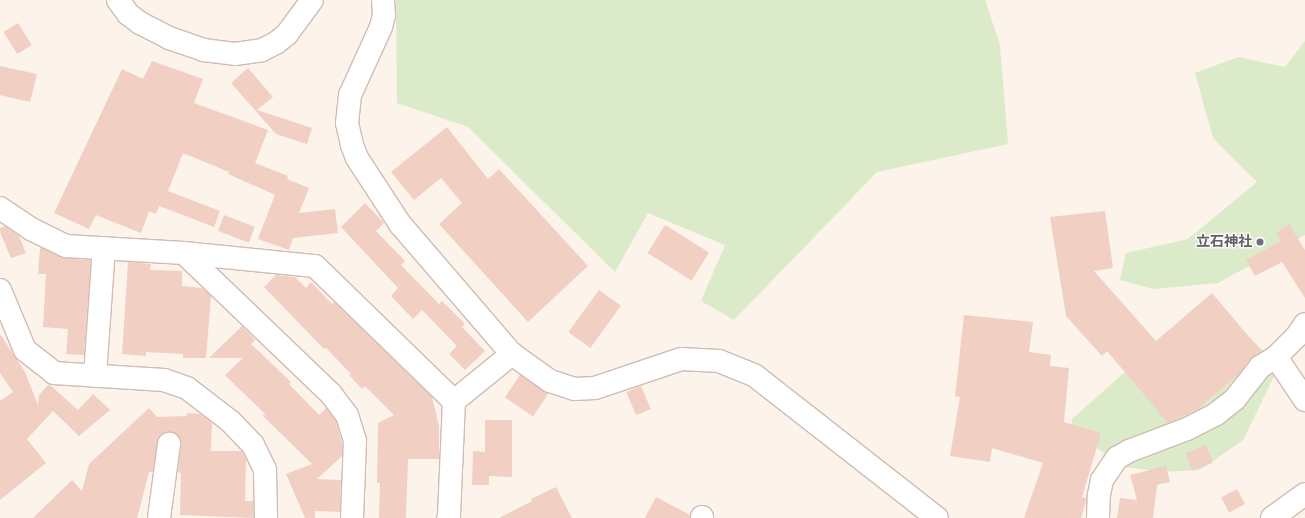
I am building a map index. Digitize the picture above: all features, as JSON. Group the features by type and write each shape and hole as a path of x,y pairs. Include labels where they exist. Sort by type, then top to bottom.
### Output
{"street":[{"path":"118,0 128,14 140,23 169,38 203,50 235,54 262,50 276,44 287,34 312,0"},
{"path":"383,0 384,15 381,28 350,95 347,123 352,145 357,158 400,224 512,354 550,381 574,389 595,388 681,359 719,361 754,375 937,518"},
{"path":"0,208 31,229 66,246 184,253 315,266 454,401 450,517 448,518"},
{"path":"95,376 104,248"},
{"path":"184,253 331,394 347,415 355,441 352,518"},
{"path":"0,290 24,350 54,373 164,380 187,388 230,421 253,445 265,470 266,518"},
{"path":"1098,518 1099,495 1102,480 1117,458 1129,451 1187,429 1216,414 1235,399 1260,368 1276,357 1297,336 1305,324"},
{"path":"454,401 512,354"},
{"path":"1276,357 1305,400"},
{"path":"159,518 169,444"},
{"path":"1272,518 1305,494"}],"green space":[{"path":"396,0 985,0 1000,45 1008,144 877,172 734,320 701,301 725,245 648,213 615,272 468,127 397,103"},
{"path":"1305,41 1305,235 1218,283 1153,289 1120,280 1126,253 1188,239 1257,182 1213,138 1195,73 1238,57 1285,67"},
{"path":"1241,329 1279,366 1243,440 1200,470 1161,472 1126,467 1072,432 1072,419 1126,371"}],"building":[{"path":"18,23 32,45 17,54 4,32"},
{"path":"152,61 203,79 194,103 268,130 255,163 288,176 287,179 309,188 299,213 335,209 338,233 293,238 289,250 258,239 275,195 228,174 229,172 183,153 168,191 220,211 214,227 159,206 156,214 149,211 141,233 96,215 89,229 54,213 122,69 143,79"},
{"path":"0,66 37,74 30,102 0,95"},
{"path":"248,68 273,97 257,110 312,128 307,144 276,134 231,83"},
{"path":"447,127 488,179 499,169 588,266 528,322 439,224 462,203 441,178 414,200 391,172"},
{"path":"365,203 384,223 376,231 405,261 401,265 439,304 442,301 465,324 462,327 485,351 465,370 449,354 457,346 422,310 413,319 391,296 398,288 341,227"},
{"path":"1105,211 1113,268 1094,271 1156,341 1212,293 1261,351 1250,359 1238,375 1196,410 1168,423 1107,351 1102,356 1066,316 1050,217"},
{"path":"224,215 255,227 249,243 218,231"},
{"path":"1289,224 1305,250 1305,298 1282,262 1255,276 1246,260 1281,241 1276,233"},
{"path":"665,225 709,253 692,281 648,253"},
{"path":"5,226 19,236 26,253 11,258 0,232 0,228"},
{"path":"40,247 65,258 91,260 84,355 66,354 68,329 43,327 46,274 38,274"},
{"path":"128,262 151,264 150,270 182,271 182,286 202,288 211,296 206,358 183,358 183,354 146,352 146,356 122,354"},
{"path":"276,275 295,277 306,288 311,282 332,304 334,302 432,397 439,426 439,459 408,459 406,518 379,518 380,483 377,483 378,423 394,415 365,386 362,389 349,375 351,374 326,348 324,349 264,287"},
{"path":"599,290 621,306 590,348 568,332"},
{"path":"964,315 1033,322 1029,352 1051,355 1050,366 1069,368 1064,422 1101,433 1082,497 1086,498 1086,501 1081,518 1024,518 1043,463 992,448 990,462 950,456 960,397 955,396"},
{"path":"242,326 255,340 251,344 291,382 289,384 319,415 326,408 336,421 342,443 342,456 317,479 341,480 340,512 315,511 315,518 305,518 286,474 312,464 262,415 266,415 225,375 243,358 209,358"},
{"path":"0,334 25,372 38,405 39,395 49,384 78,410 93,394 110,410 79,436 53,411 27,439 46,463 0,500 0,401 13,392 0,373"},
{"path":"520,375 548,394 533,416 505,397"},
{"path":"641,386 651,409 636,415 626,392"},
{"path":"149,408 157,417 187,416 187,413 200,414 212,423 211,451 242,451 246,459 245,501 253,501 254,518 180,515 181,473 178,472 181,445 177,434 170,432 159,436 153,472 149,472 137,518 33,518 72,480 82,491 89,464"},
{"path":"485,420 512,420 512,477 489,476 489,485 472,485 473,451 485,452"},
{"path":"1206,445 1213,463 1192,471 1185,453"},
{"path":"1166,466 1170,482 1157,485 1153,518 1117,518 1120,498 1137,500 1130,475"},
{"path":"556,487 572,518 499,518 532,501 531,499"},
{"path":"1237,489 1245,504 1229,512 1221,497"},
{"path":"656,497 690,515 690,518 645,518"}],"place":[{"name":"立石神社","path":"1260,242"}]}
